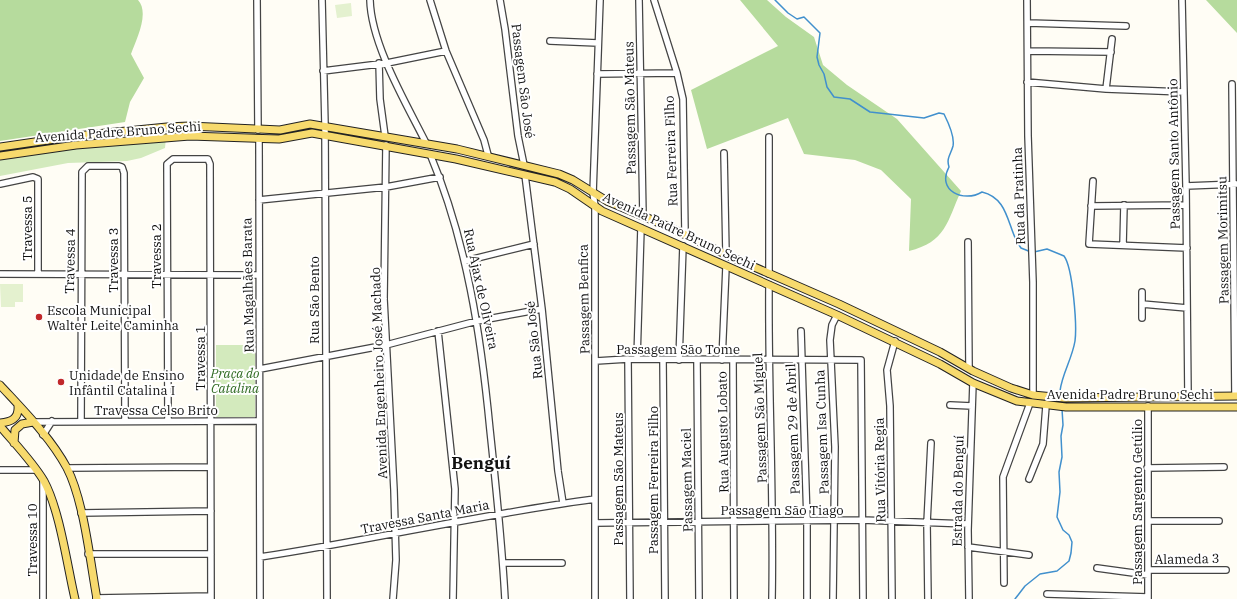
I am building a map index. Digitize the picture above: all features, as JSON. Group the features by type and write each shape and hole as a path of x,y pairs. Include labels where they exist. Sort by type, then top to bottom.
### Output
{"main road":[{"name":"Avenida Padre Bruno Sechi","path":"0,147 76,136 189,126 280,130 310,124 325,125 488,155 559,174 573,180 607,201 685,234 769,274 886,326 1000,384 1033,393 1064,398 1236,396"},
{"name":"Avenida Padre Bruno Sechi","path":"0,156 76,145 190,136 259,140 288,139 312,133 386,145 554,182 570,189 595,206 726,267 894,341 998,395 1030,404 1066,407 1237,406"},
{"name":"Rua Ajax de Oliveira","path":"426,143 430,154"},
{"path":"0,385 33,422 67,468 81,512 97,599"},
{"path":"0,423 16,418 19,413 18,406"},
{"path":"14,443 15,430 22,424 33,422"},
{"path":"0,426 43,480 53,505 74,599"}],"street":[{"path":"257,0 258,130"},
{"name":"Rua São Bento","path":"322,0 325,125 324,192 327,599"},
{"name":"Rua Ajax de Oliveira","path":"370,0 373,20 387,63 426,143"},
{"path":"430,0 446,51 484,140 488,155"},
{"name":"Passagem São José","path":"500,0 518,136 524,165"},
{"name":"Passagem Benfica","path":"595,599 596,361 595,206 593,193 600,0"},
{"name":"Passagem São Mateus","path":"639,0 643,216"},
{"name":"Rua Ferreira Filho","path":"654,0 677,73 683,99 685,234"},
{"name":"Rua da Pratinha","path":"1027,0 1027,82 1032,249 1033,393"},
{"name":"Passagem Santo Antônio","path":"1182,0 1187,248 1188,396"},
{"path":"1028,23 1126,26"},
{"path":"1106,89 1112,39"},
{"path":"550,41 598,43"},
{"path":"323,71 387,63 446,51"},
{"path":"1028,51 1111,52"},
{"path":"379,63 380,99 385,136"},
{"path":"597,74 677,73"},
{"path":"1027,82 1106,89 1184,92"},
{"name":"Passagem Morimitsu","path":"1232,84 1235,134 1236,396"},
{"path":"769,137 769,274"},
{"name":"Rua Magalhães Barata","path":"259,140 258,275 260,369 260,599"},
{"name":"Avenida Engenheiro José Machado","path":"386,145 384,299 395,535 393,599"},
{"path":"724,153 726,254"},
{"name":"Rua Ajax de Oliveira","path":"430,154 450,204 465,261 478,321 499,514 505,599"},
{"name":"Travessa 2","path":"168,421 166,274 168,164 173,159 204,158 210,161 210,164"},
{"name":"Travessa 1","path":"210,164 211,598"},
{"name":"Travessa 3","path":"82,172 83,169 88,166 119,166 124,169 125,421"},
{"name":"Travessa 4","path":"81,421 80,274 82,172"},
{"name":"Rua São José","path":"525,175 542,309 558,471 563,503"},
{"name":"Travessa 5","path":"0,184 36,177 38,182 38,274"},
{"path":"259,200 324,192 386,187 440,177"},
{"path":"1093,181 1089,242 1123,246 1187,248"},
{"path":"1186,186 1235,184"},
{"path":"1123,246 1124,205"},
{"path":"1091,206 1186,205"},
{"path":"637,359 641,228"},
{"path":"968,242 969,368"},
{"path":"465,261 534,244"},
{"path":"679,360 683,246"},
{"name":"Rua Augusto Lobato","path":"722,360 726,267"},
{"path":"0,274 258,275"},
{"name":"Passagem São Miguel","path":"769,285 769,360 774,522 772,599"},
{"path":"1142,292 1142,318"},
{"path":"1142,304 1187,308"},
{"path":"260,369 325,357 386,344 478,321 542,309"},
{"name":"Passagem Isa Cunha","path":"833,599 835,447 831,360 832,325 837,315"},
{"path":"438,331 455,489 453,599"},
{"name":"Passagem 29 de Abril","path":"801,331 807,521 807,599"},
{"name":"Rua Vitória Regia","path":"892,599 890,406 887,370 894,341"},
{"name":"Passagem São Mateus","path":"628,359 630,599"},
{"name":"Passagem São Tome","path":"596,361 628,359 697,361 860,360 862,520"},
{"name":"Passagem Ferreira Filho","path":"664,360 664,599"},
{"name":"Passagem Maciel","path":"697,361 699,599"},
{"name":"Rua Augusto Lobato","path":"733,361 735,521 734,599"},
{"name":"Estrada do Benguí","path":"968,599 968,524 973,383"},
{"path":"1004,583 1003,477 1030,404"},
{"path":"950,406 972,406"},
{"path":"1029,479 1042,444 1046,406"},
{"name":"Passagem Sargento Getúlio","path":"1148,406 1148,598"},
{"name":"Travessa Celso Brito","path":"33,422 259,421"},
{"path":"43,435 52,422"},
{"path":"928,599 928,523 931,443"},
{"path":"67,468 210,467"},
{"path":"1147,468 1224,467"},
{"path":"0,470 36,470"},
{"name":"Travessa 10","path":"43,480 43,599"},
{"name":"Travessa Santa Maria","path":"260,558 395,535 499,514 595,499"},
{"path":"81,512 211,511"},
{"path":"862,520 863,599"},
{"name":"Passagem São Tiago","path":"595,523 665,521 774,522 862,520 968,524"},
{"path":"1148,521 1219,521"},
{"path":"968,547 1003,550 1029,555"},
{"path":"88,554 211,554"},
{"path":"503,563 562,564"},
{"name":"Alameda 3","path":"1097,568 1148,572 1226,570"},
{"path":"1048,594 1148,598"},
{"path":"97,599 211,598"}],"green space":[{"path":"0,0 138,0 143,12 139,34 131,54 144,78 130,102 125,122 0,141"},
{"path":"740,0 767,0 786,17 814,37 823,65 847,85 897,119 961,191 944,229 931,242 909,251 911,199 881,170 855,160 804,154 788,118 707,149 691,90 778,46"},
{"path":"1206,0 1237,0 1237,33"},
{"path":"351,3 352,16 337,18 335,5"},
{"path":"166,137 165,148 141,158 127,161 68,163 0,176 0,156"},
{"path":"0,284 23,284 23,302 15,302 15,307 1,307"},
{"name":"Praça do Catalina","path":"216,345 255,345 255,417 216,417"}],"waterway":[{"path":"775,0 788,13 797,19 804,17 820,33 817,57 824,74 827,87 834,97 850,99 870,112 924,118 939,113 944,114 951,129 953,138 953,146 948,159 949,167 946,175 946,183 949,188 954,193 960,195 975,195 982,192 997,200 1005,212 1017,242 1021,248 1031,252"},
{"path":"1034,252 1047,249 1064,256 1070,272 1075,311 1075,341 1060,391"},
{"path":"1015,599 1025,586 1040,574 1057,571 1069,561 1071,553 1072,542 1069,535 1063,530 1057,517 1060,492 1059,472 1062,457 1062,409"}],"place":[{"name":"Escola Municipal Walter Leite Caminha","path":"39,317"},
{"name":"Unidade de Ensino Infântil Catalina I","path":"61,382"}],"district":[{"name":"Benguí","path":"481,463"}]}
